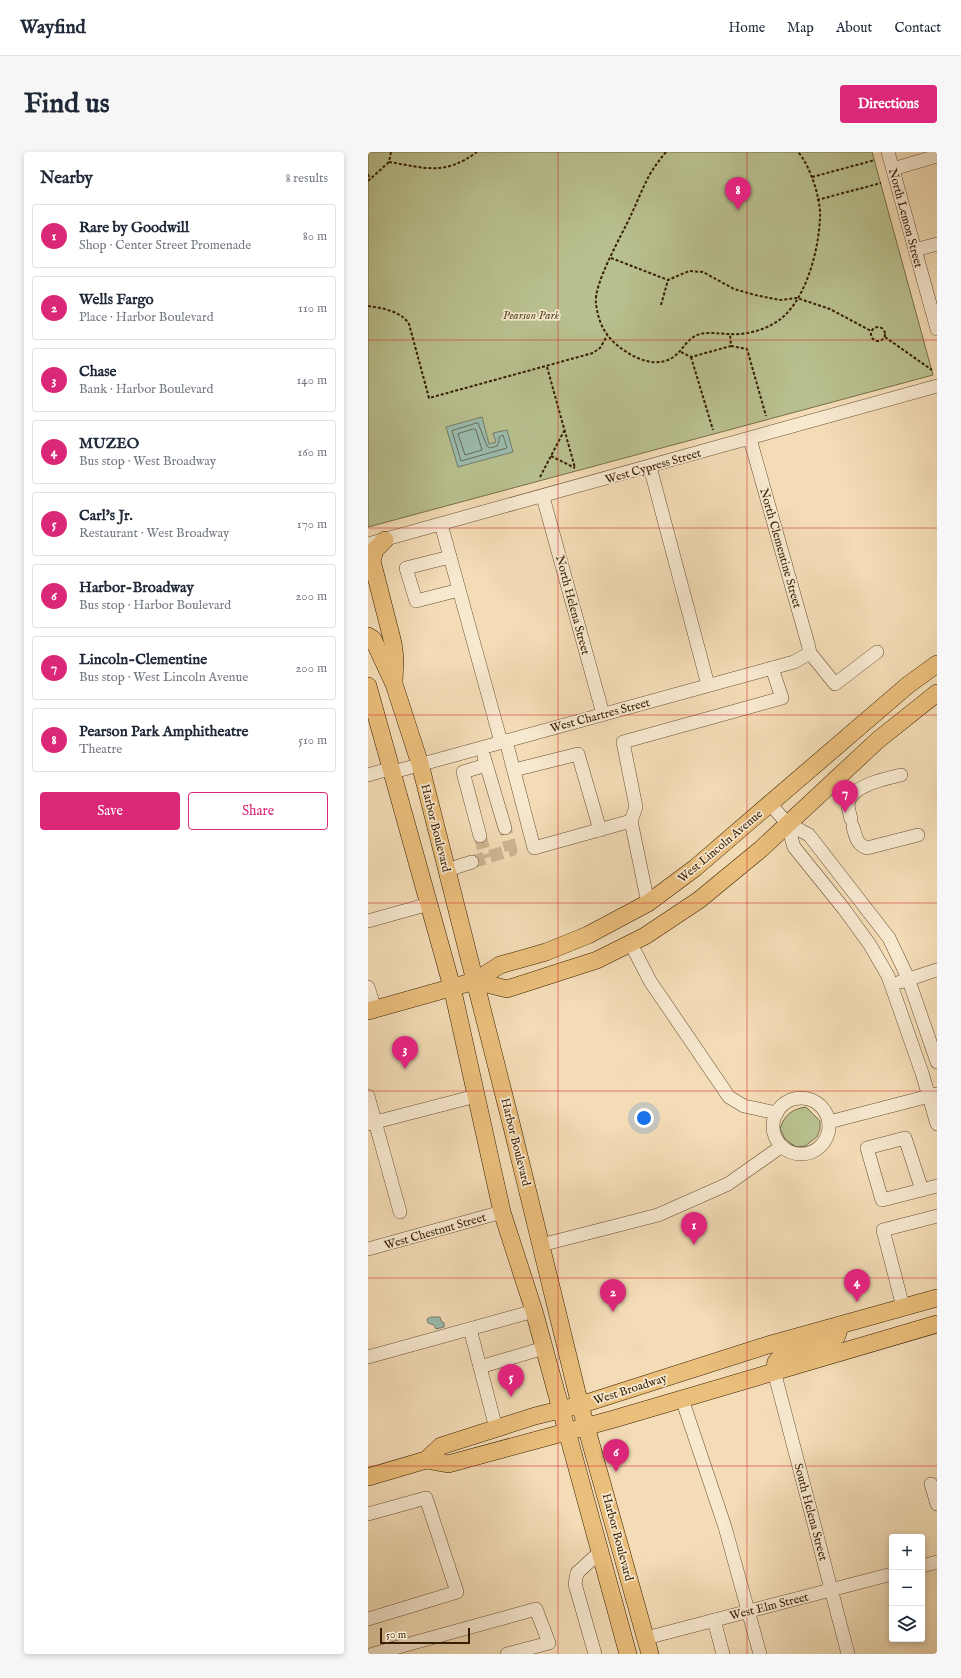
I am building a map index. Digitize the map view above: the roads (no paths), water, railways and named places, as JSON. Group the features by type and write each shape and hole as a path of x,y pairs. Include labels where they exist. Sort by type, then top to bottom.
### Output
{"main road":[{"path":"385,540 375,550 372,561 393,643 395,658 394,684"},
{"name":"Harbor Boulevard","path":"368,636 373,639 394,684 420,764 580,1405 648,1646"},
{"name":"West Lincoln Avenue","path":"371,1010 475,981 500,965 546,952 588,935 648,903 695,868 908,685 937,664"},
{"name":"Harbor Boulevard","path":"368,686 393,770 452,987 502,1212 534,1311 628,1654"},
{"name":"West Lincoln Avenue","path":"475,981 507,989 597,960 630,944 671,920 699,900 761,849 787,823 878,740 937,693"},
{"name":"West Broadway","path":"426,1460 441,1446 496,1428 580,1405 768,1345 937,1298"},
{"name":"West Broadway","path":"368,1477 426,1460 448,1464 567,1431 587,1427 937,1324"},
{"path":"774,1371 776,1362 781,1356 829,1342 837,1336 840,1325"}],"street":[{"name":"North Lemon Street","path":"888,152 937,330"},
{"path":"893,168 937,156"},
{"path":"915,250 937,244"},
{"name":"West Cypress Street","path":"368,544 543,497 937,386"},
{"name":"North Clementine Street","path":"750,439 808,655"},
{"path":"650,467 708,685"},
{"name":"North Helena Street","path":"543,497 602,714"},
{"path":"441,524 459,590 514,770 534,848 631,822"},
{"path":"450,557 406,568 416,601 459,590"},
{"path":"808,655 835,684 877,652"},
{"name":"West Chartres Street","path":"368,775 420,764 481,748 794,662 808,655"},
{"path":"648,903 631,822 636,807 623,742 782,698 772,668"},
{"path":"481,748 505,828"},
{"path":"514,770 578,754 600,830"},
{"path":"480,836 463,772 486,765"},
{"path":"902,775 871,783 852,796 848,803 852,823 858,842 861,846 867,848 918,835"},
{"path":"770,804 787,823 809,835 889,938 908,978 937,1062"},
{"path":"787,823 794,847 844,909 870,945 888,976 933,1095 937,1124"},
{"path":"447,870 472,862"},
{"path":"368,921 429,904"},
{"path":"630,944 650,981 729,1097 744,1106 777,1113"},
{"path":"891,985 908,978 937,970"},
{"path":"368,987 371,1010"},
{"path":"829,1122 933,1095"},
{"path":"368,1096 372,1123 400,1212"},
{"path":"372,1123 476,1096"},
{"path":"796,1099 806,1099 820,1105 829,1122 828,1134 824,1143 809,1153 800,1154 790,1152 782,1146 775,1135 773,1127 780,1108 788,1102 796,1099"},
{"path":"922,1190 905,1138 868,1148 882,1200 922,1190 937,1186"},
{"path":"541,1245 658,1215 728,1184 782,1146"},
{"name":"West Chestnut Street","path":"368,1249 502,1212"},
{"path":"903,1307 883,1230 937,1216"},
{"path":"368,1357 534,1311"},
{"path":"470,1329 496,1428"},
{"path":"480,1367 544,1348"},
{"name":"South Helena Street","path":"774,1371 848,1654"},
{"path":"682,1399 725,1527 760,1654"},
{"path":"931,1484 937,1504"},
{"path":"368,1514 426,1498 457,1592 368,1619"},
{"path":"595,1654 575,1584 578,1573 600,1551"},
{"path":"925,1565 937,1562"},
{"name":"West Elm Street","path":"648,1646 714,1620 889,1575"},
{"path":"372,1654 536,1609 549,1643 507,1654"},
{"path":"714,1620 723,1654"}],"water":[{"path":"482,417 489,444 496,442 493,433 507,430 513,452 458,467 446,427"},
{"path":"431,1317 440,1317 441,1321 444,1323 444,1327 436,1329 434,1325 428,1323 427,1319"}],"tunnel":[{"path":"472,862 511,850 505,828"},
{"path":"480,836 486,858"}],"place":[{"name":"Pearson Park Amphitheatre","path":"738,210"},
{"name":"Lincoln-Clementine","path":"845,813"},
{"name":"Chase","path":"405,1069"},
{"name":"Rare by Goodwill","path":"694,1245"},
{"name":"MUZEO","path":"857,1302"},
{"name":"Wells Fargo","path":"613,1312"},
{"name":"Carl's Jr.","path":"511,1397"},
{"name":"Harbor-Broadway","path":"616,1472"}],"park label":[{"name":"Pearson Park","path":"531,315"}]}
